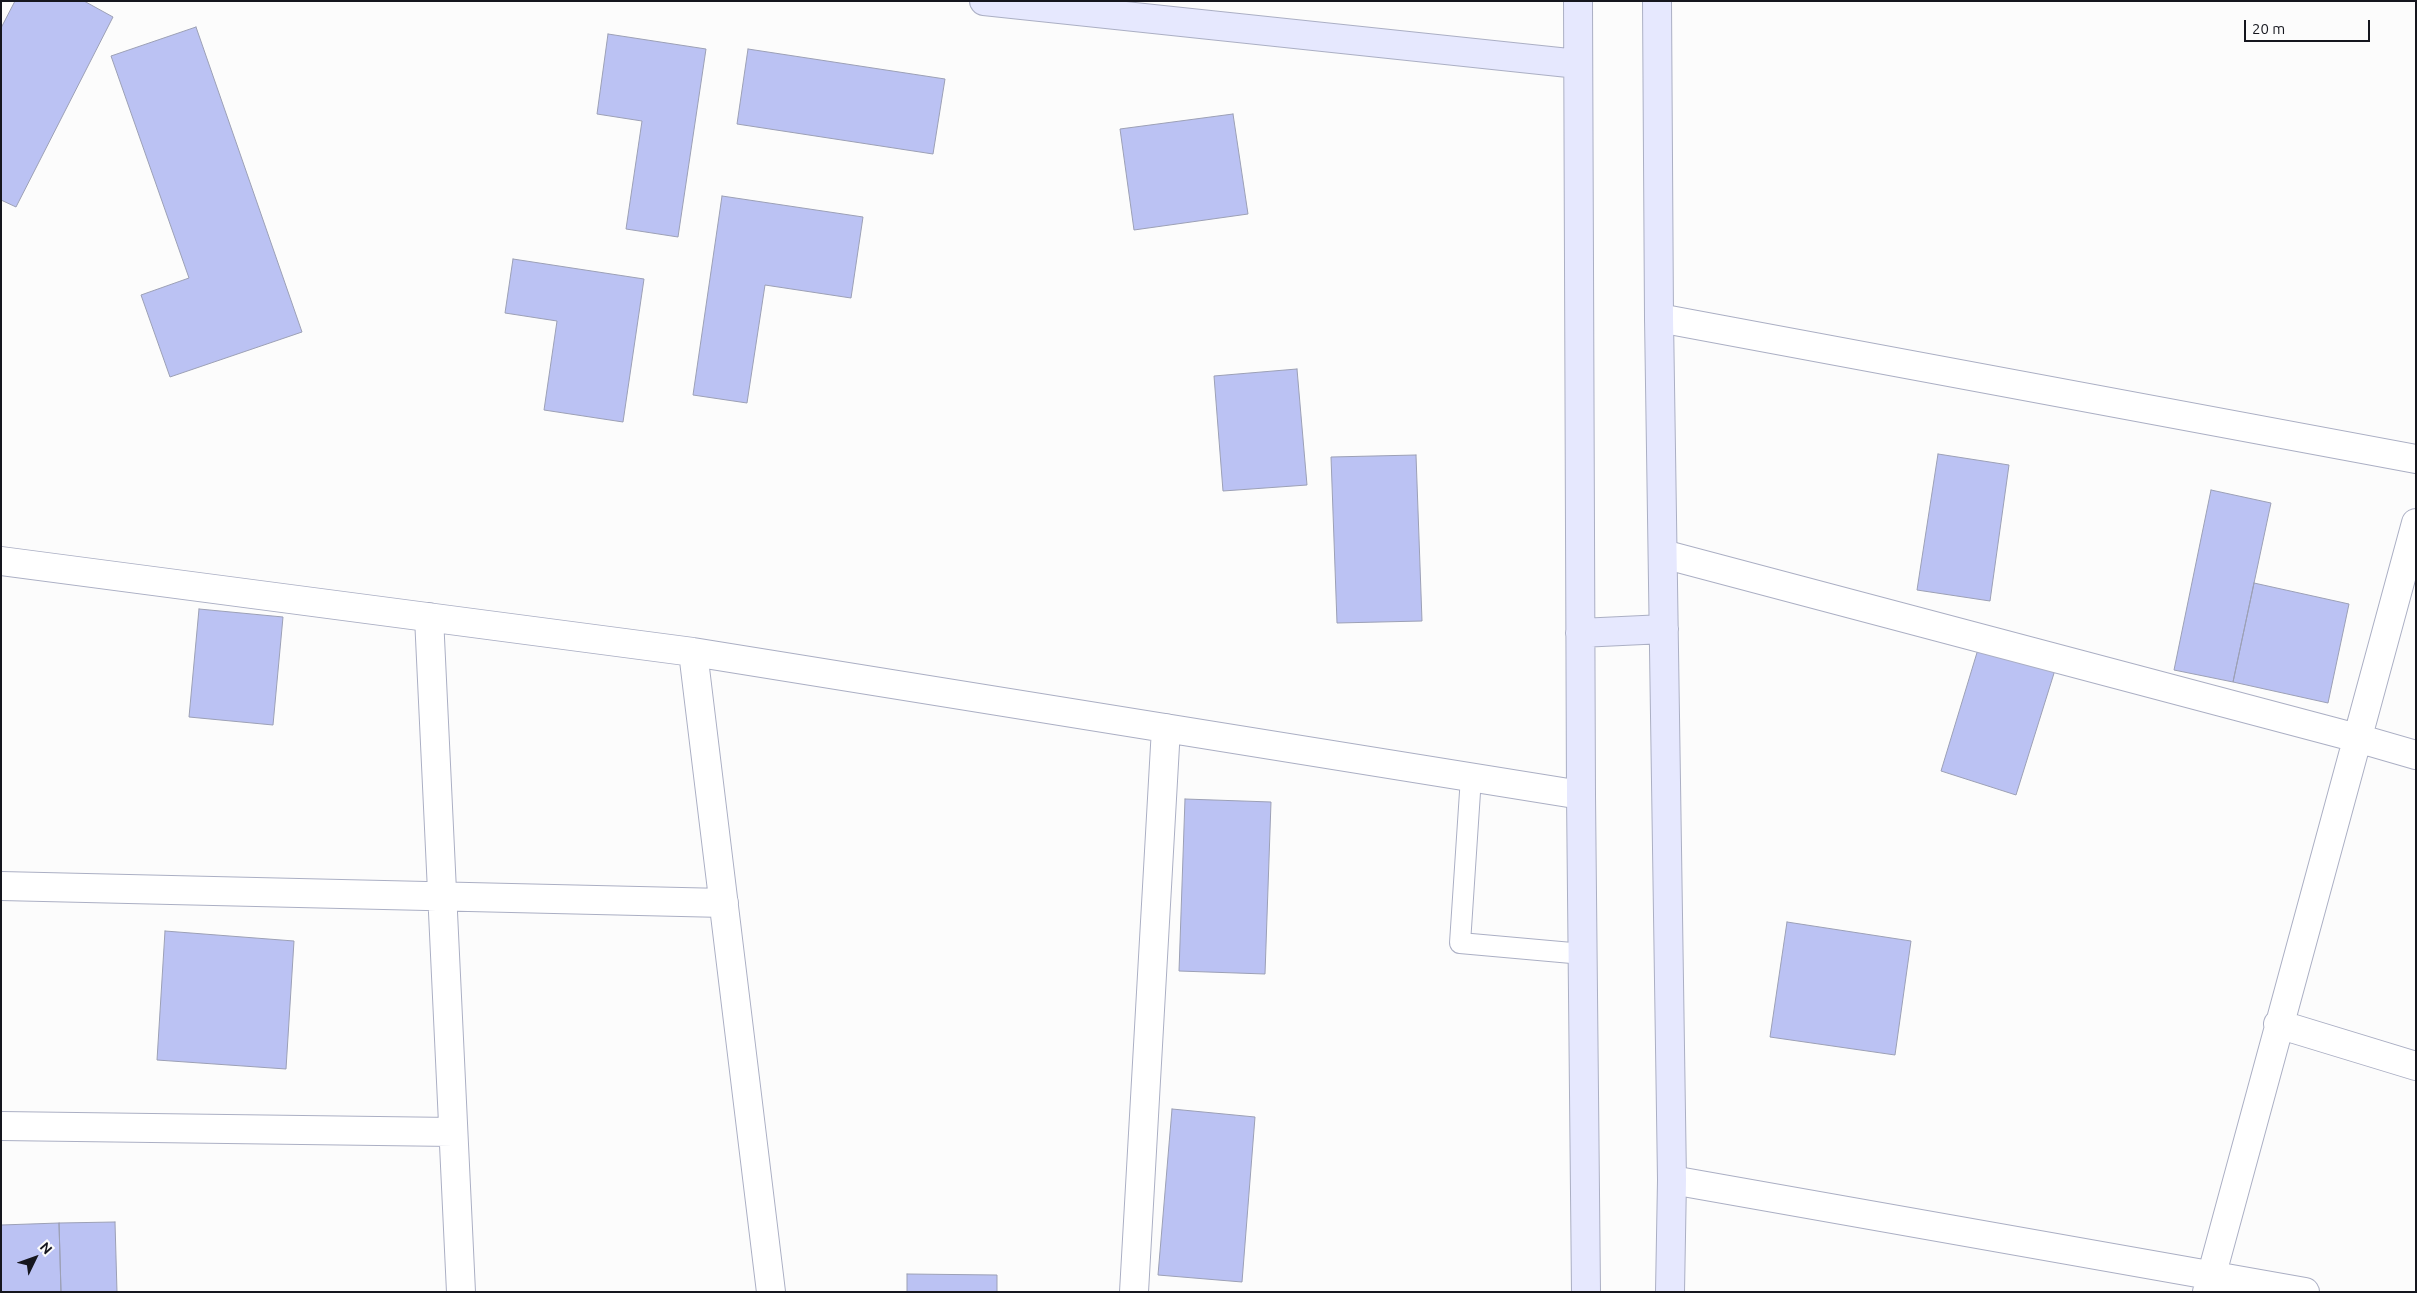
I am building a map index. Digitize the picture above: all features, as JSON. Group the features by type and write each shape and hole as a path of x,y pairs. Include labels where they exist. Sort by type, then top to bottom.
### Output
{"main road":[{"path":"984,1 1578,64"},
{"path":"1578,1 1581,796 1586,1292"},
{"path":"1657,1 1659,318 1672,1180 1670,1292"},
{"path":"1580,633 1664,629"}],"street":[{"path":"1659,318 2416,459"},
{"path":"2209,1284 2278,1024 2416,523"},
{"path":"1663,554 2357,738 2416,756"},
{"path":"1,561 693,652 1581,796"},
{"path":"430,617 461,1292"},
{"path":"693,652 771,1292"},
{"path":"1134,1292 1166,728"},
{"path":"1,886 724,903"},
{"path":"2278,1024 2416,1066"},
{"path":"1,1126 454,1132"},
{"path":"1672,1180 2209,1284 2305,1292"}],"lane":[{"path":"1471,777 1460,943 1583,954"}],"building":[{"path":"15,1 84,1 113,17 16,207 1,200 1,28"},
{"path":"196,27 302,332 170,377 141,295 189,278 111,56"},
{"path":"608,34 706,49 678,237 626,229 642,121 597,114"},
{"path":"748,49 945,79 933,154 737,124"},
{"path":"1233,114 1248,214 1134,230 1120,129"},
{"path":"722,196 863,217 851,298 765,285 747,403 693,395"},
{"path":"513,259 644,279 623,422 544,410 557,321 505,313"},
{"path":"1297,369 1307,485 1223,491 1214,376"},
{"path":"1938,454 2009,465 1990,601 1917,590"},
{"path":"1416,455 1422,621 1337,623 1331,457"},
{"path":"2211,490 2271,503 2233,682 2174,670"},
{"path":"2254,583 2349,604 2328,703 2233,682"},
{"path":"199,609 283,617 273,725 189,717"},
{"path":"1979,646 2055,670 2016,795 1941,771"},
{"path":"1185,799 1271,802 1265,974 1179,971"},
{"path":"1787,922 1911,941 1895,1055 1770,1037"},
{"path":"165,931 294,941 286,1069 157,1060"},
{"path":"1172,1109 1255,1117 1242,1282 1158,1275"},
{"path":"115,1222 117,1292 61,1292 59,1223"},
{"path":"59,1223 61,1292 1,1292 1,1225"},
{"path":"907,1274 997,1275 997,1292 907,1292"}]}
